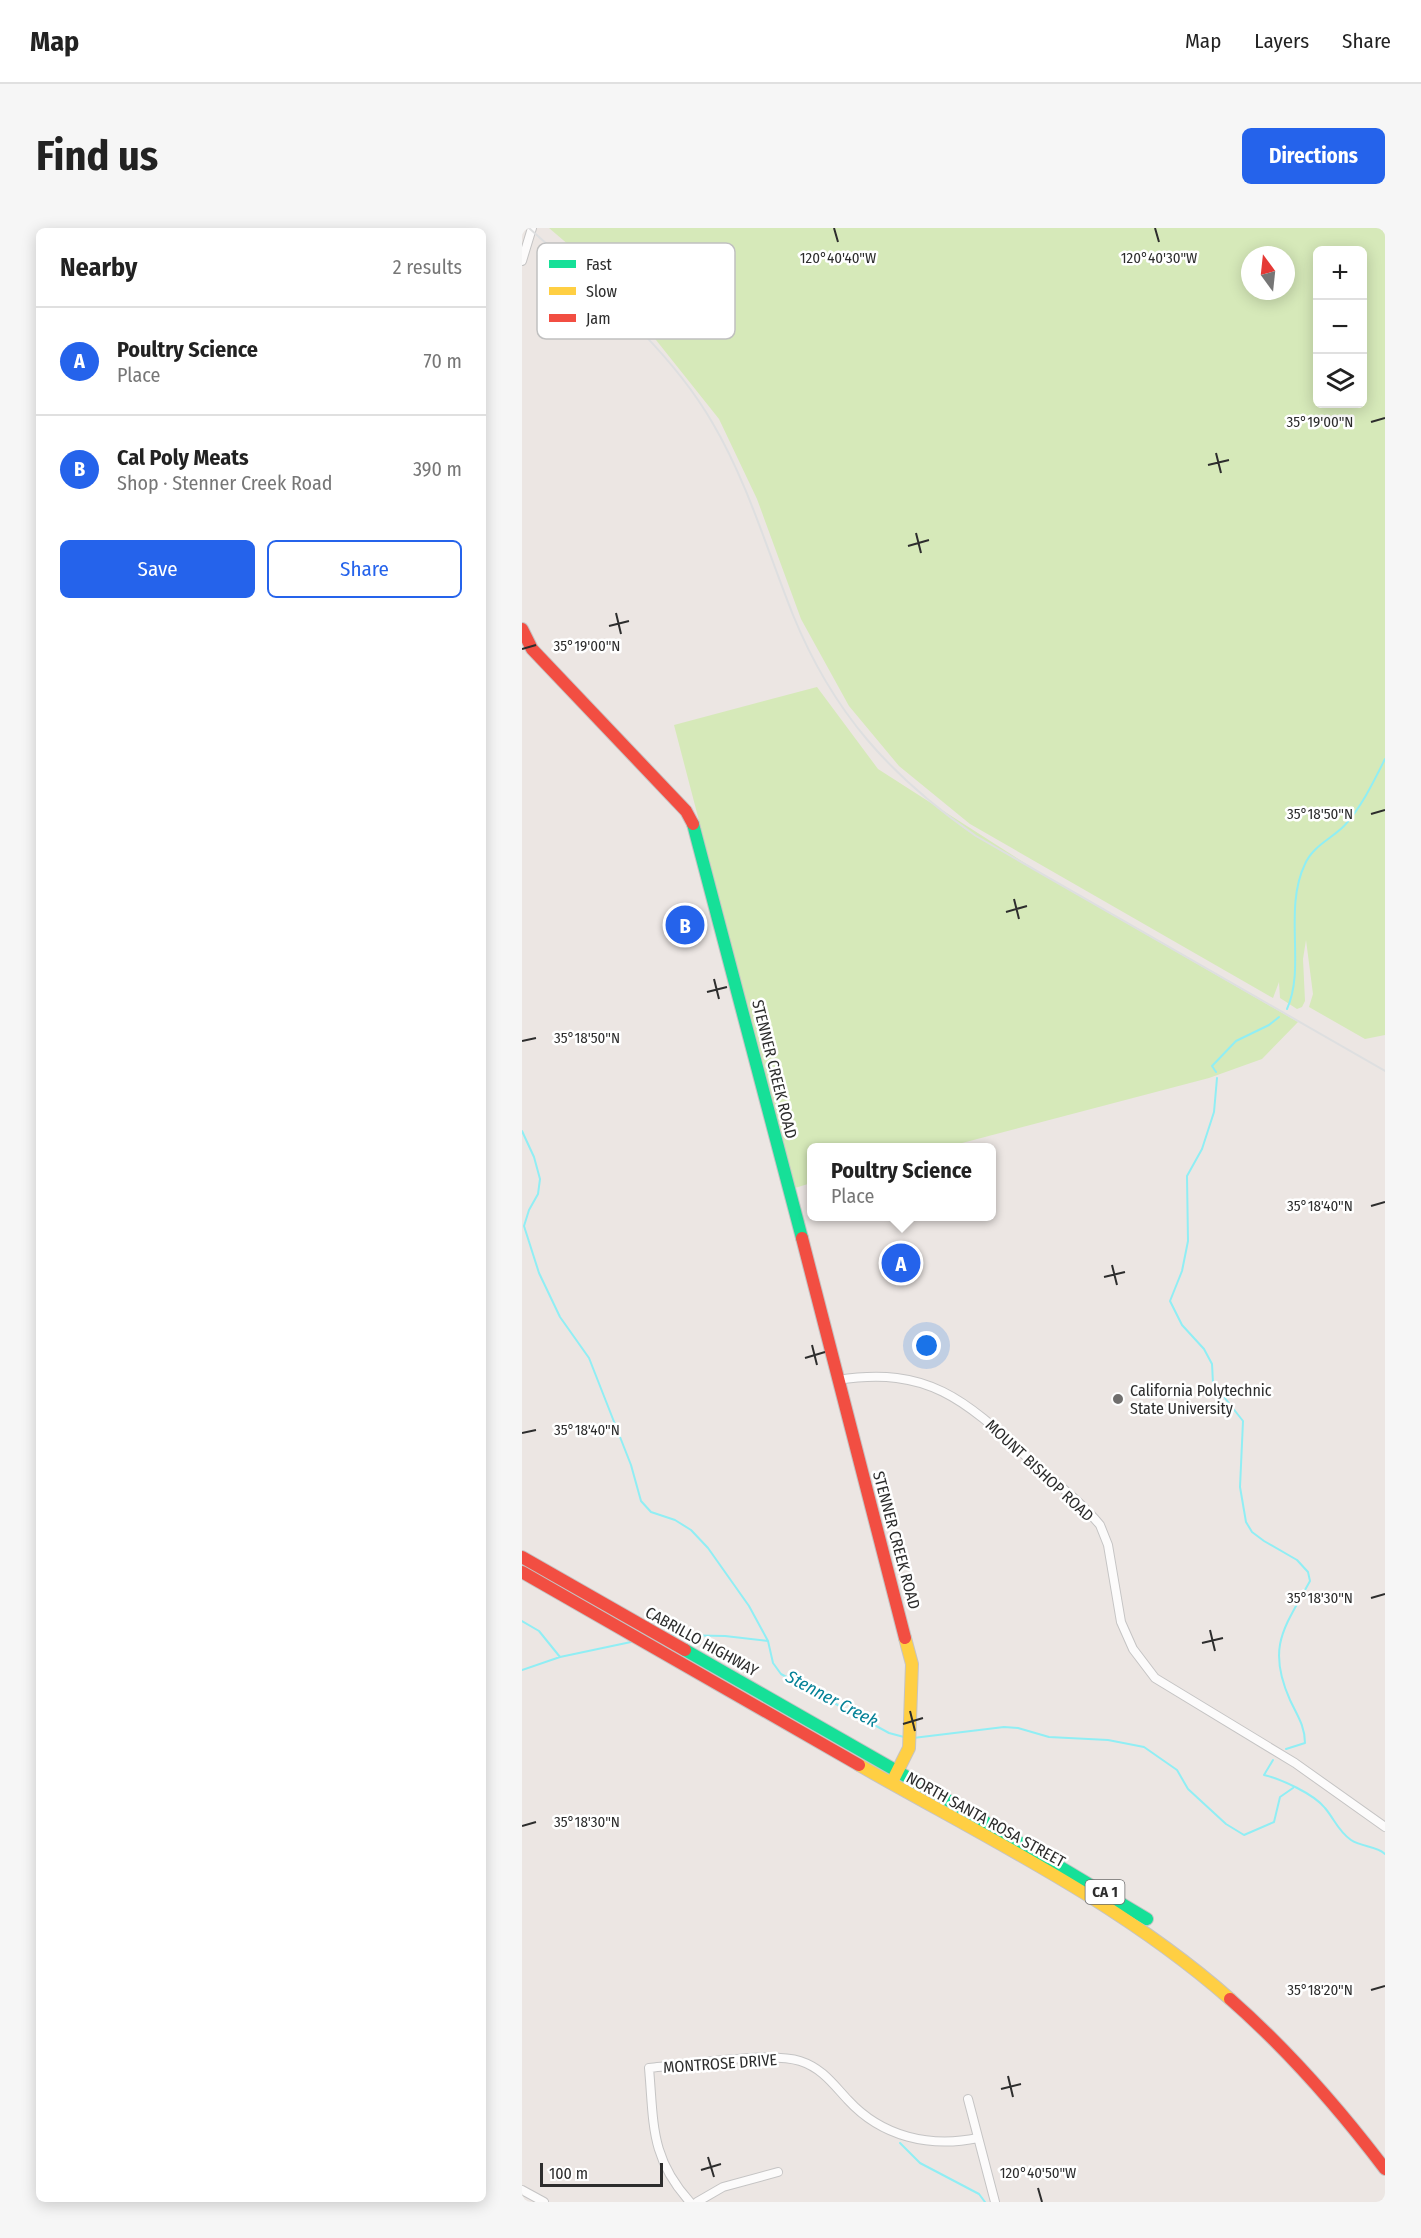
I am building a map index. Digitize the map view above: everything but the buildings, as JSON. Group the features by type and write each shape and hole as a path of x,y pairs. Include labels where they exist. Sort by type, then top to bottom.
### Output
{"main road":[{"name":"STENNER CREEK ROAD","path":"522,629 532,650 686,811 696,829 910,1654 913,1677 909,1748 890,1784"},
{"name":"CABRILLO HIGHWAY","path":"522,1557 897,1772"},
{"name":"CABRILLO HIGHWAY","path":"522,1572 890,1784"},
{"name":"NORTH SANTA ROSA STREET","path":"897,1772 1105,1892 1170,1935 1240,1992 1293,2041 1328,2078 1385,2149"},
{"name":"NORTH SANTA ROSA STREET","path":"890,1784 1095,1900 1155,1938 1198,1970 1248,2013 1315,2080 1385,2169"}],"street":[{"path":"522,261 532,228"},
{"name":"MOUNT BISHOP ROAD","path":"838,1380 871,1375 901,1377 937,1388 976,1410 1100,1525 1108,1545 1121,1623 1133,1649 1155,1678 1295,1764 1385,1827"},
{"name":"MONTROSE DRIVE","path":"690,2202 672,2181 661,2159 656,2135 649,2068 771,2058 794,2059 822,2072 860,2111 886,2129 932,2142 978,2138"},
{"path":"968,2099 995,2202"},
{"path":"697,2202 723,2187 778,2172"},
{"path":"525,2195 544,2202"}],"green space":[{"path":"549,228 1385,228 1385,1035 1365,1039 1309,1007 1313,994 1306,940 1303,959 1305,1001 1302,1007 1297,1009 1280,998 1279,982 1273,998 970,824 899,766 849,706 801,619 757,499 719,419 655,339 735,339 735,243 566,243"},
{"path":"817,687 878,769 1045,876 1298,1022 1262,1059 1209,1078 962,1143 807,1143 807,1184 795,1188 674,725"}],"waterway":[{"path":"1287,1009 1295,975 1296,900 1305,864 1317,847 1339,831 1350,819 1367,794 1385,759"},
{"path":"1216,1072 1212,1066 1236,1041 1269,1025 1279,1017"},
{"path":"1217,1078 1214,1112 1202,1149 1187,1176 1188,1241 1182,1271 1170,1301 1182,1325 1204,1349 1212,1364 1213,1383 1243,1421 1240,1487 1246,1522 1252,1532 1297,1560 1308,1572 1310,1581 1286,1625 1279,1651 1279,1665 1283,1681 1305,1737 1305,1743 1286,1749"},
{"name":"Stenner Creek","path":"522,1131 534,1157 540,1179 538,1194 529,1210 524,1226 539,1273 560,1317 589,1358 631,1465 641,1501 651,1512 675,1520 691,1530 708,1548 749,1606 768,1641 773,1663 781,1674 889,1733 904,1737"},
{"path":"522,1621 539,1631 560,1657"},
{"path":"672,1635 725,1636 768,1641"},
{"path":"522,1670 560,1657 631,1642"},
{"name":"Stenner Creek","path":"913,1738 1004,1727 1018,1728 1049,1737 1108,1740 1144,1747 1177,1770 1188,1789 1226,1824 1244,1835 1274,1822 1280,1797 1293,1788"},
{"name":"Stenner Creek","path":"1273,1760 1264,1775 1305,1792 1325,1808 1347,1837 1385,1854"},
{"path":"900,2143 920,2163 979,2194 985,2202"}],"railway":[{"path":"529,228 546,243"},
{"path":"648,339 694,394 725,445 756,517 793,615 826,682 867,740 891,766 917,790 976,836 1385,1071"}],"traffic: fast":[{"path":"693,824 802,1238"},
{"path":"685,1650 965,1810 1147,1919"}],"traffic: slow":[{"path":"894,1778 909,1748 912,1664 905,1638"},
{"path":"859,1765 1003,1845 1097,1901 1188,1964 1230,1999"}],"traffic: jam":[{"path":"522,629 532,649 686,811 693,824"},
{"path":"802,1238 905,1638"},
{"path":"522,1557 685,1650"},
{"path":"522,1572 859,1765"},
{"path":"1230,1999 1312,2080 1385,2169"}],"place":[{"name":"Cal Poly Meats","path":"685,925"},
{"name":"Poultry Science","path":"901,1263"},
{"name":"California Polytechnic State University","path":"1118,1399"}]}
